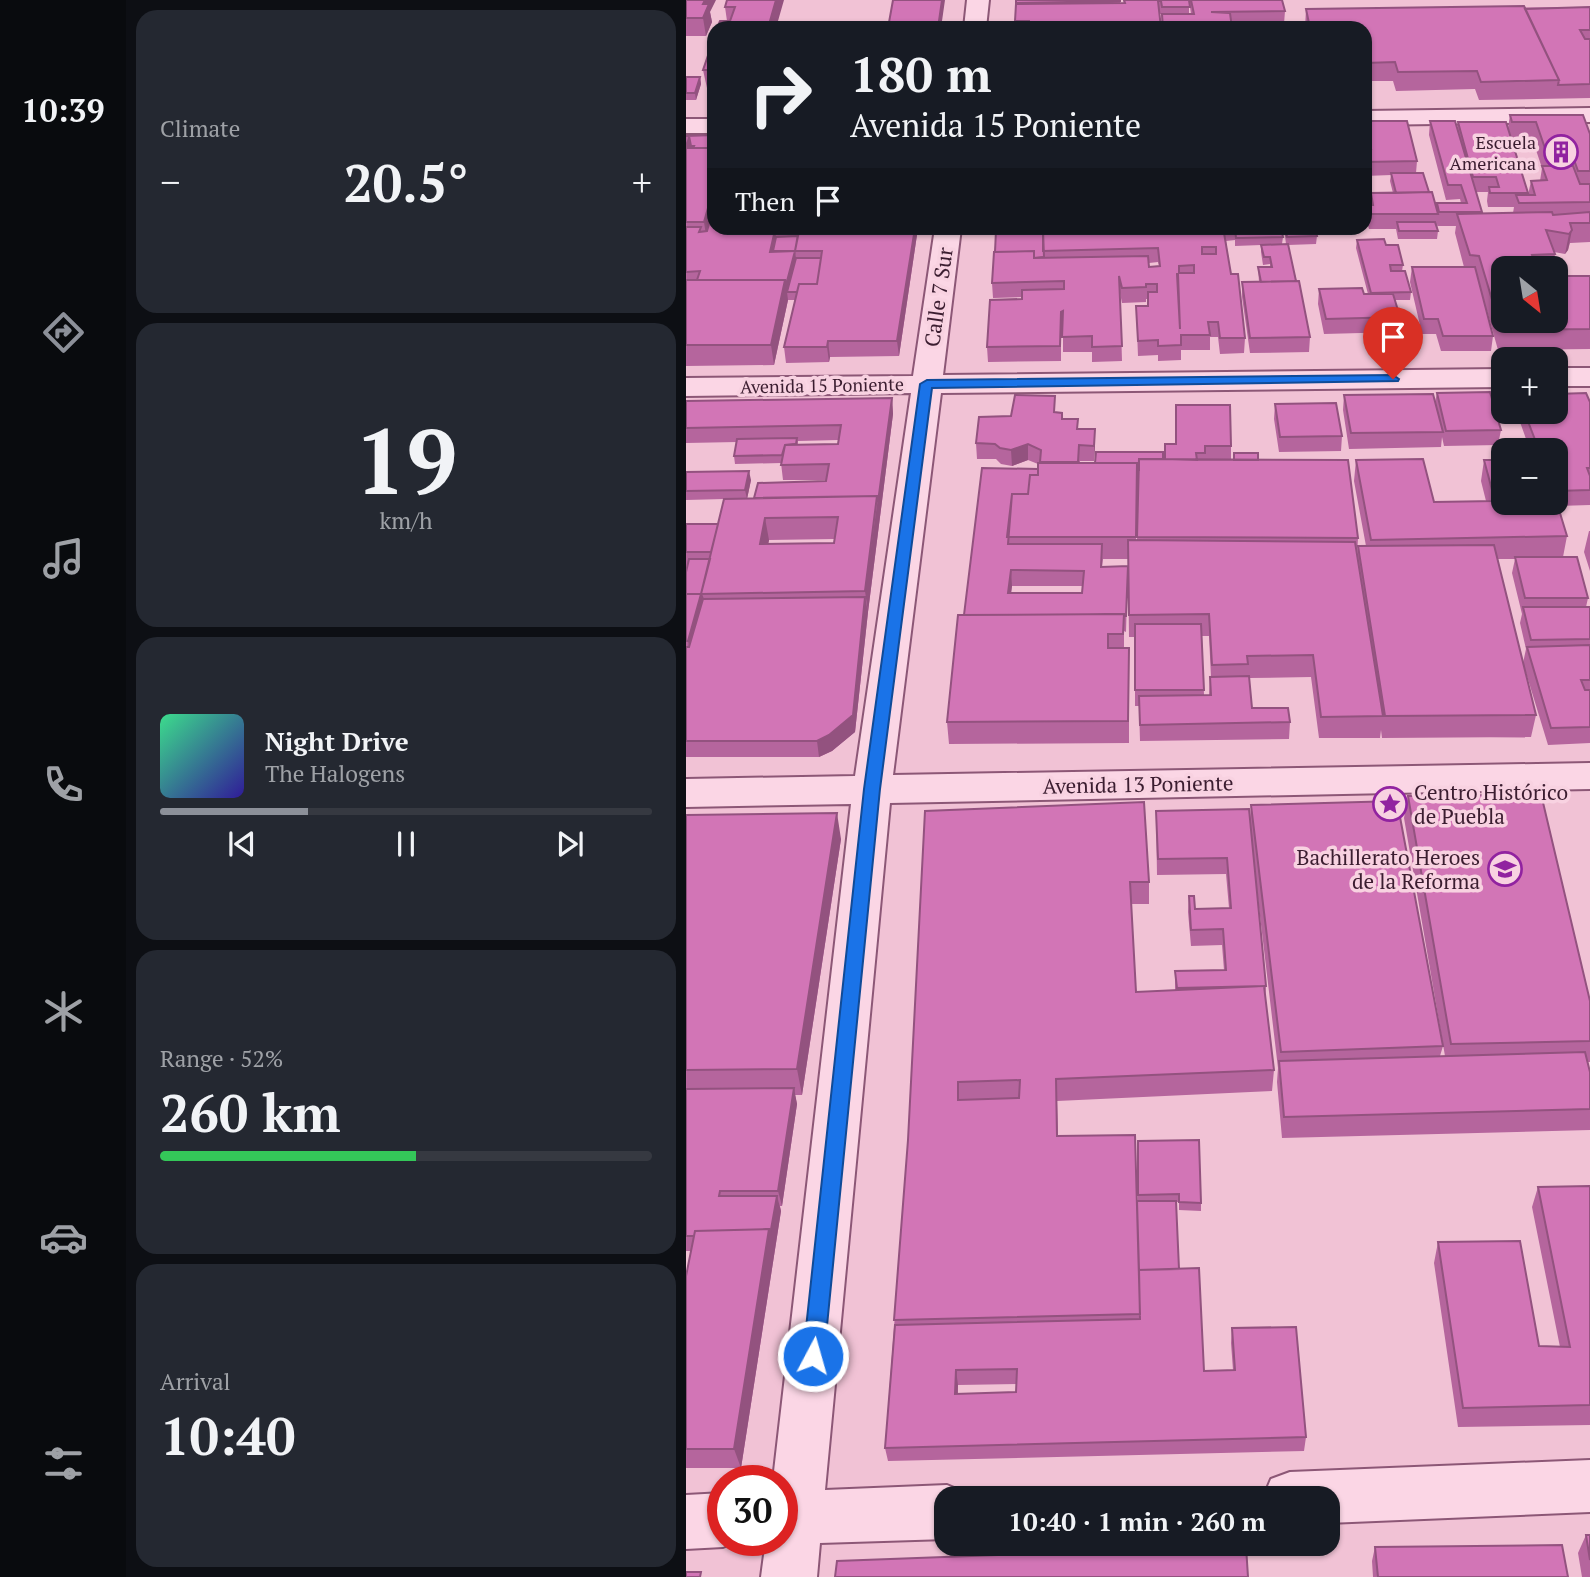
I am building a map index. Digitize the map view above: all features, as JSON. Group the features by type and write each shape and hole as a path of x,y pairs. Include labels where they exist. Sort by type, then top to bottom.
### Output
{"street":[{"path":"976,21 978,0"},
{"path":"1372,118 1590,116"},
{"path":"686,127 707,126"},
{"name":"Calle 7 Sur","path":"796,1465 872,789 947,235"},
{"path":"1568,377 1590,377"},
{"name":"Avenida 15 Poniente","path":"686,387 1491,378"},
{"name":"Avenida 13 Poniente","path":"686,793 1590,776"},
{"path":"1340,1496 1590,1486"},
{"path":"798,1518 934,1512"},
{"path":"686,1522 707,1521"},
{"name":"Calle 7 Sur","path":"789,1556 789,1577"}],"building":[{"path":"686,0 705,0 703,4 709,4 703,18 686,18"},
{"path":"727,0 776,0 770,21 730,21 735,7 725,7"},
{"path":"893,0 942,0 939,21 889,21"},
{"path":"1016,0 1120,0 1120,1 1016,3"},
{"path":"1124,0 1189,0 1190,7 1162,7 1161,1 1158,1 1160,21 1015,21 1016,4 1125,3"},
{"path":"1191,0 1282,0 1285,11 1211,12 1230,13 1231,21 1162,21 1162,14 1194,14"},
{"path":"1524,6 1559,80 1481,82 1477,71 1398,72 1395,62 1372,63 1372,21 1309,21 1306,9"},
{"path":"1590,7 1590,30 1580,30 1585,39 1590,39 1590,84 1558,85 1559,80 1525,9"},
{"path":"686,77 700,77 695,93 686,93"},
{"path":"1510,115 1583,115 1590,134 1590,171 1578,171 1573,157 1548,157 1536,122 1512,122"},
{"path":"1372,121 1407,121 1417,161 1372,162"},
{"path":"1430,121 1455,121 1482,212 1439,212 1437,203 1467,203 1461,185 1448,185"},
{"path":"1458,122 1506,122 1528,193 1490,193 1489,187 1499,187 1496,177 1473,177"},
{"path":"707,135 707,148 693,148 689,136 686,136"},
{"path":"686,148 707,148 707,212 704,222 686,222"},
{"path":"1542,166 1573,166 1580,184 1590,184 1590,202 1519,203 1516,195 1535,195 1531,181 1547,180"},
{"path":"1391,173 1423,173 1429,192 1396,193"},
{"path":"1432,192 1438,214 1372,214 1372,193"},
{"path":"1552,212 1553,215 1590,212 1590,223 1570,223 1572,230 1569,234 1546,230 1555,254 1491,256 1491,296 1479,256 1470,255 1457,214"},
{"path":"1397,222 1435,222 1438,231 1399,231"},
{"path":"686,227 701,227 699,232 707,231 707,235 774,235 770,252 795,251 786,285 785,280 697,280 700,271 686,272"},
{"path":"798,235 914,235 897,341 828,341 827,347 784,347 799,284 817,284 822,251 795,251"},
{"path":"996,235 1043,235 1044,257 1034,258 1034,251 995,252"},
{"path":"1043,235 1224,235 1231,274 1238,274 1245,338 1220,338 1218,322 1208,322 1210,335 1181,335 1181,345 1158,346 1158,340 1138,341 1136,306 1148,306 1148,292 1157,292 1157,284 1122,288 1119,276 1122,346 1092,347 1092,336 1062,337 1063,311 1060,346 987,347 990,300 1022,299 1022,290 1064,289 1064,281 992,283 994,252 1034,251 1034,258 1148,256 1149,267 1160,266 1158,248 1043,251","holes":["1202,247 1216,247 1216,254 1202,254","1194,265 1194,273 1179,273 1179,266"]},
{"path":"1236,235 1283,237 1236,238"},
{"path":"1287,235 1317,236 1287,237"},
{"path":"798,236 795,251 773,251 776,237"},
{"path":"1384,239 1386,245 1398,245 1403,265 1390,265 1391,271 1405,271 1411,292 1371,293 1357,240"},
{"path":"1288,244 1296,281 1261,282 1258,267 1272,267 1270,257 1264,257 1261,245"},
{"path":"796,258 821,258 817,284 799,284 797,292 787,292"},
{"path":"1412,267 1475,267 1493,336 1443,336 1438,319 1424,319"},
{"path":"1568,276 1590,276 1590,329 1568,329"},
{"path":"686,280 785,280 771,345 686,345"},
{"path":"1299,281 1310,337 1250,338 1242,282"},
{"path":"1362,288 1364,294 1393,294 1400,317 1326,319 1319,289"},
{"path":"1490,392 1491,424 1499,424 1501,430 1446,431 1437,393"},
{"path":"1586,393 1590,402 1590,468 1587,468 1590,490 1568,491 1568,438 1534,438 1529,424 1568,424 1568,394"},
{"path":"1433,394 1443,432 1351,433 1344,395"},
{"path":"1015,395 1055,396 1054,412 1062,413 1062,419 1078,419 1077,429 1095,429 1094,446 1079,445 1078,462 1040,462 1041,450 1028,444 1011,450 995,444 976,443 979,417 1011,416"},
{"path":"892,398 878,502 877,496 754,498 758,483 826,481 829,464 781,465 785,445 838,444 841,425 686,428 686,401"},
{"path":"1336,403 1342,436 1280,437 1275,404"},
{"path":"1176,405 1230,405 1231,446 1205,446 1205,453 1196,453 1197,460 1165,459 1165,444 1176,444"},
{"path":"797,438 796,444 785,445 782,455 734,456 737,439"},
{"path":"1096,452 1163,452 1163,459 1139,459 1137,470 1137,463 1095,463"},
{"path":"1234,453 1258,453 1258,460 1234,460"},
{"path":"1139,459 1348,460 1358,538 1137,537"},
{"path":"1423,459 1434,502 1491,501 1491,515 1561,515 1567,536 1371,540 1356,460"},
{"path":"1484,460 1491,460 1491,486"},
{"path":"1038,463 1137,463 1136,537 1007,537 1012,494 1028,494 1030,475 1038,475"},
{"path":"982,468 1038,469 1038,475 1030,475 1028,494 1012,494 1008,544 1102,544 1101,567 1128,566 1126,616 964,615","holes":["1011,570 1084,571 1082,593 1008,593"]},
{"path":"749,471 745,490 686,491 686,472"},
{"path":"877,496 865,591 701,594 724,499","holes":["838,517 834,543 760,544 765,518"]},
{"path":"686,524 718,524 711,552 686,552"},
{"path":"1128,540 1355,542 1383,716 1321,717 1313,655 1247,656 1248,664 1212,665 1209,614 1129,615"},
{"path":"1494,545 1536,715 1385,716 1358,546"},
{"path":"1515,557 1577,557 1588,598 1525,598"},
{"path":"689,559 710,559 701,594 686,594"},
{"path":"686,594 701,594 688,641 686,641"},
{"path":"865,597 853,715 829,735 817,741 686,741 686,647 689,647 703,599"},
{"path":"1523,607 1590,607 1590,639 1531,640"},
{"path":"1124,614 1123,634 1108,634 1108,648 1129,648 1128,721 947,722 958,615"},
{"path":"1135,624 1201,624 1204,690 1135,690"},
{"path":"1590,645 1590,680 1581,680 1585,690 1590,690 1590,727 1551,728 1527,647"},
{"path":"1249,676 1252,708 1288,708 1290,722 1140,725 1139,696 1211,695 1210,677"},
{"path":"1541,794 1590,1001 1590,1041 1451,1044 1408,796"},
{"path":"1397,801 1443,1046 1281,1052 1251,805"},
{"path":"1144,802 1149,882 1130,882 1136,992 1264,986 1274,1070 1056,1079 1057,1136 1135,1135 1140,1314 894,1320 908,1140 925,811","holes":["1020,1080 1019,1098 958,1100 958,1082"]},
{"path":"1249,809 1266,986 1177,988 1175,971 1226,970 1223,929 1191,930 1189,896 1194,896 1195,909 1231,908 1227,858 1158,859 1156,811"},
{"path":"837,813 797,1069 686,1070 686,815"},
{"path":"1585,1052 1590,1072 1590,1109 1284,1117 1279,1061"},
{"path":"794,1088 778,1191 720,1191 719,1196 777,1196 770,1235 769,1229 695,1231 694,1236 686,1236 686,1089"},
{"path":"1199,1140 1201,1203 1179,1202 1179,1194 1138,1195 1138,1141"},
{"path":"1590,1186 1590,1405 1463,1408 1438,1242 1520,1241 1539,1346 1570,1347 1538,1187"},
{"path":"1137,1201 1176,1201 1179,1269 1139,1270"},
{"path":"769,1229 734,1449 686,1449 686,1276 695,1231"},
{"path":"1199,1268 1204,1371 1235,1370 1232,1328 1296,1327 1306,1437 885,1448 895,1325 1140,1319 1139,1270","holes":["1017,1369 1016,1392 955,1394 956,1370"]},
{"path":"1586,1535 1590,1535 1590,1560"},
{"path":"1562,1545 1568,1577 1378,1577 1375,1547"},
{"path":"973,1556 1247,1556 1248,1577 835,1577 837,1561"},
{"path":"686,1572 701,1572 700,1577 686,1577"}],"place":[{"name":"Escuela Americana","path":"1561,152"},
{"name":"Centro Histórico de Puebla","path":"1390,804"},
{"name":"Bachillerato Heroes de la Reforma","path":"1505,869"}],"route":[{"path":"813,1356 872,789 927,384 1393,379"}]}
